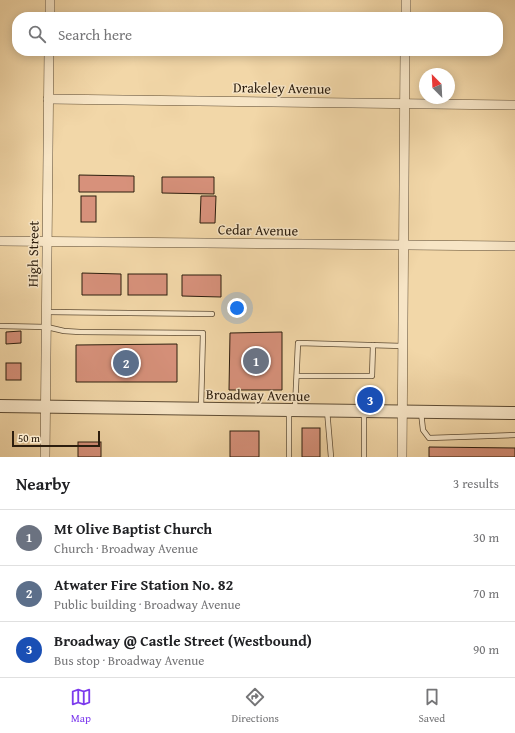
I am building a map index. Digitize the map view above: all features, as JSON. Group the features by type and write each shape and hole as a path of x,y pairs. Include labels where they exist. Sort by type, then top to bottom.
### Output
{"street":[{"path":"50,0 50,12"},
{"path":"406,0 406,12"},
{"name":"High Street","path":"45,457 49,56"},
{"path":"402,457 405,56"},
{"name":"Drakeley Avenue","path":"48,99 515,105"},
{"name":"Cedar Avenue","path":"0,241 515,246"},
{"name":"Broadway Avenue","path":"0,406 515,413"}],"lane":[{"path":"47,312 212,314"},
{"path":"0,326 47,327 64,331 80,332 203,333 201,409"},
{"path":"289,457 292,410 297,376 298,343 402,346"},
{"path":"297,376 372,376 373,345"},
{"path":"327,410 331,457"},
{"path":"364,411 364,457"},
{"path":"421,412 423,430 429,438 515,435"}],"building":[{"path":"79,175 134,176 134,192 79,192"},
{"path":"162,177 214,177 214,194 162,193"},
{"path":"81,196 96,196 96,222 81,222"},
{"path":"201,196 216,196 215,223 200,223"},
{"path":"82,273 121,274 121,295 82,295"},
{"path":"128,274 167,274 167,295 128,295"},
{"path":"182,275 221,275 221,297 182,296"},
{"path":"21,331 21,343 6,344 6,332"},
{"path":"282,332 282,390 229,390 230,333"},
{"path":"177,344 177,382 76,382 76,345"},
{"path":"6,363 21,363 21,380 6,380"},
{"path":"302,428 320,428 320,457 302,457"},
{"path":"230,431 259,431 259,457 230,457"},
{"path":"78,442 101,442 101,457 78,457"},
{"path":"429,447 515,448 515,457 429,457"}],"place":[{"name":"Mt Olive Baptist Church","path":"256,361"},
{"name":"Atwater Fire Station No. 82","path":"126,363"},
{"name":"Broadway @ Castle Street (Westbound)","path":"370,400"}]}
